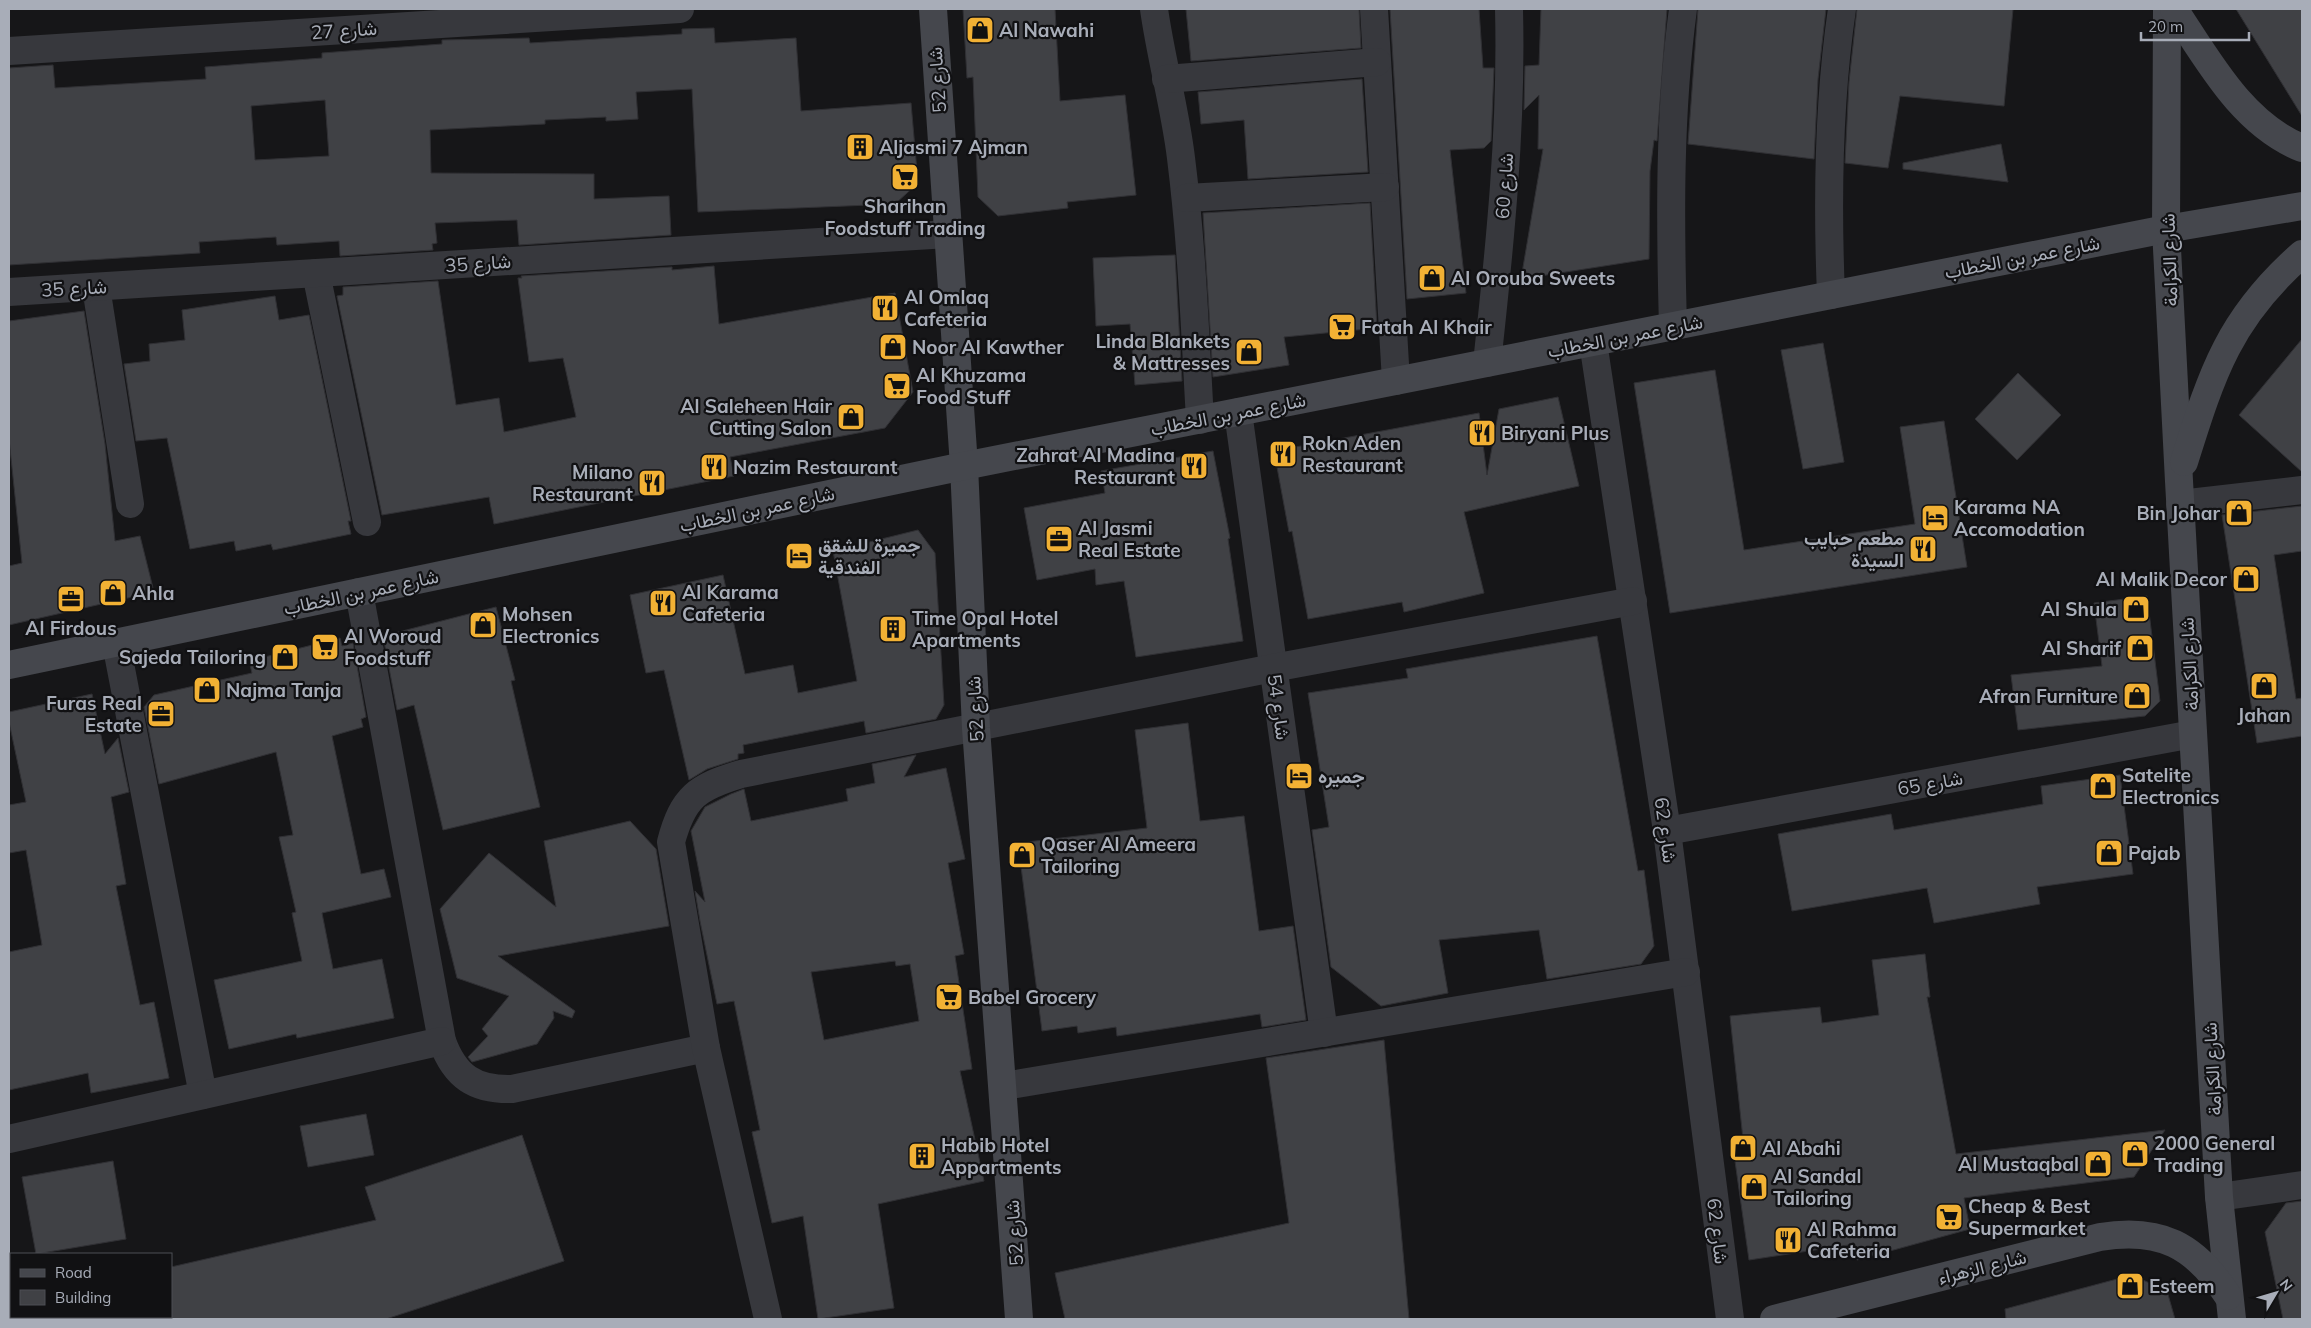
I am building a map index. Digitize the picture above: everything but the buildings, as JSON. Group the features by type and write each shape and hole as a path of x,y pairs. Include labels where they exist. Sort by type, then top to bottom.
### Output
{"main road":[{"name":"شارع 52","path":"933,9 964,466 976,728 1004,1086 1019,1319"},
{"name":"شارع الكرامة","path":"2167,9 2166,229 2219,1197 2230,1308"},
{"path":"2174,9 2236,98 2263,124 2302,148"},
{"name":"شارع عمر بن الخطاب","path":"9,664 964,466 2166,229 2302,206"},
{"path":"2179,492 2215,368 2233,334 2254,302 2280,273 2302,254"},
{"name":"شارع الزهراء","path":"1774,1319 2100,1237 2124,1233 2150,1235 2174,1242 2196,1256 2214,1274 2230,1308"}],"street":[{"name":"شارع 27","path":"9,51 680,9"},
{"path":"1154,9 1174,117 1186,198 1200,420"},
{"path":"1374,9 1396,381"},
{"name":"شارع 60","path":"1487,363 1500,252 1507,140 1508,9"},
{"path":"1673,326 1670,231 1672,135 1683,9"},
{"path":"1831,295 1828,224 1829,153 1842,9"},
{"path":"1166,79 1377,62"},
{"path":"1186,198 1385,187"},
{"name":"شارع 35","path":"9,292 948,234"},
{"path":"316,273 367,522"},
{"path":"96,287 130,504"},
{"name":"شارع 62","path":"1593,342 1633,601 1686,972 1730,1319"},
{"name":"شارع 54","path":"1238,412 1324,1032"},
{"path":"2179,492 2302,490"},
{"path":"359,592 442,1042 448,1059 460,1074 476,1084 494,1090 512,1089 706,1048"},
{"path":"768,1319 706,1048 671,842 678,816 693,796 714,782 741,774 1273,668 1633,601"},
{"path":"116,643 203,1095"},
{"name":"شارع 65","path":"1666,831 2193,734"},
{"path":"1004,1086 1686,972"},
{"path":"9,1139 442,1042"},
{"path":"2219,1197 2302,1185"}],"place":[{"name":"Al Nawahi","path":"980,30"},
{"name":"Aljasmi 7 Ajman","path":"860,147"},
{"name":"Sharihan Foodstuff Trading","path":"905,177"},
{"name":"Al Orouba Sweets","path":"1432,278"},
{"name":"Al Omlaq Cafeteria","path":"885,308"},
{"name":"Fatah Al Khair","path":"1342,327"},
{"name":"Noor Al Kawther","path":"893,347"},
{"name":"Linda Blankets & Mattresses","path":"1249,352"},
{"name":"Al Khuzama Food Stuff","path":"897,386"},
{"name":"Al Saleheen Hair Cutting Salon","path":"851,417"},
{"name":"Biryani Plus","path":"1482,433"},
{"name":"Rokn Aden Restaurant","path":"1283,454"},
{"name":"Zahrat Al Madina Restaurant","path":"1194,466"},
{"name":"Nazim Restaurant","path":"714,467"},
{"name":"Milano Restaurant","path":"652,483"},
{"name":"Bin Johar","path":"2239,513"},
{"name":"Karama NA Accomodation","path":"1935,518"},
{"name":"Al Jasmi Real Estate","path":"1059,539"},
{"name":"مطعم حبايب السيدة","path":"1923,549"},
{"name":"جميرة للشقق الفندقية","path":"799,556"},
{"name":"Al Malik Decor","path":"2246,579"},
{"name":"Ahla","path":"113,593"},
{"name":"Al Firdous","path":"71,599"},
{"name":"Al Karama Cafeteria","path":"663,603"},
{"name":"Al Shula","path":"2136,609"},
{"name":"Mohsen Electronics","path":"483,625"},
{"name":"Time Opal Hotel Apartments","path":"893,629"},
{"name":"Al Woroud Foodstuff","path":"325,647"},
{"name":"Al Sharif","path":"2140,648"},
{"name":"Sajeda Tailoring","path":"285,657"},
{"name":"Jahan","path":"2264,686"},
{"name":"Najma Tanja","path":"207,690"},
{"name":"Afran Furniture","path":"2137,696"},
{"name":"Furas Real Estate","path":"161,714"},
{"name":"جميره","path":"1299,776"},
{"name":"Satelite Electronics","path":"2103,786"},
{"name":"Pajab","path":"2109,853"},
{"name":"Qaser Al Ameera Tailoring","path":"1022,855"},
{"name":"Babel Grocery","path":"949,997"},
{"name":"Al Abahi","path":"1743,1148"},
{"name":"2000 General Trading","path":"2135,1154"},
{"name":"Habib Hotel Appartments","path":"922,1156"},
{"name":"Al Mustaqbal","path":"2098,1164"},
{"name":"Al Sandal Tailoring","path":"1754,1187"},
{"name":"Cheap & Best Supermarket","path":"1949,1217"},
{"name":"Al Rahma Cafeteria","path":"1788,1240"},
{"name":"Esteem","path":"2130,1286"}]}
